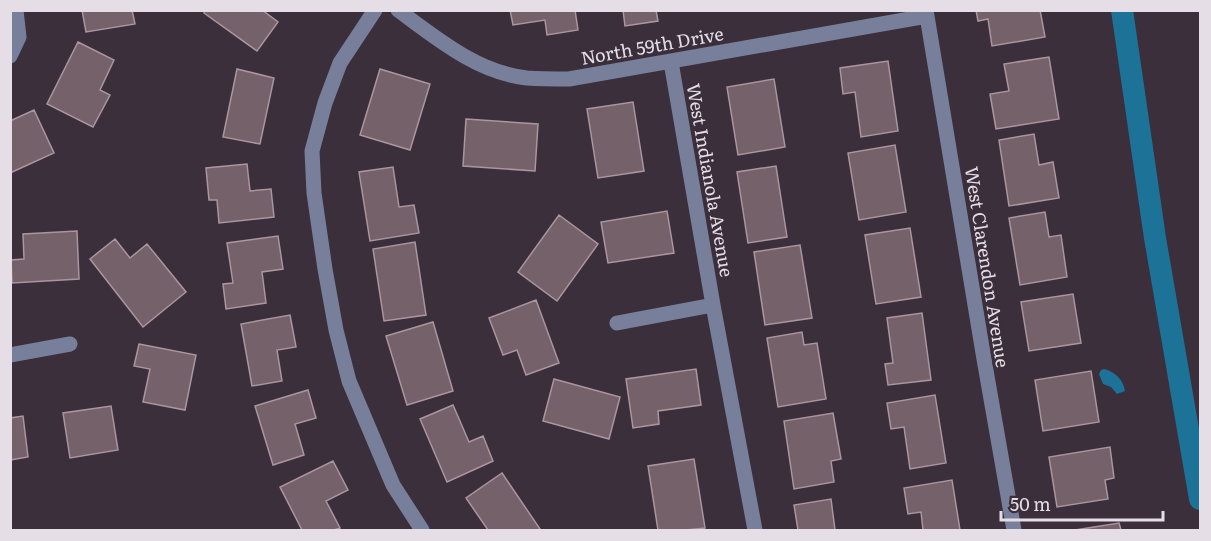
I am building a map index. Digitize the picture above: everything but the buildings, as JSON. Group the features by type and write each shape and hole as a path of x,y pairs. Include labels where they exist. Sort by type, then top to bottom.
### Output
{"street":[{"path":"10,56 19,37 16,10"},
{"path":"375,10 340,63 325,103 312,151 314,193 334,320 349,381 393,485 422,531"},
{"name":"North 59th Drive","path":"398,10 448,46 501,72 525,78 569,79 671,62 926,13"},
{"name":"West Clarendon Avenue","path":"926,13 1014,531"},
{"name":"West Indianola Avenue","path":"671,62 755,531"},
{"name":"West Indianola Avenue","path":"617,322 713,304"},
{"path":"10,355 70,344"}],"water":[{"path":"1104,369 1118,377 1125,391 1117,394 1111,387 1103,384 1099,374"}],"waterway":[{"path":"1122,10 1155,238 1200,499"}]}
